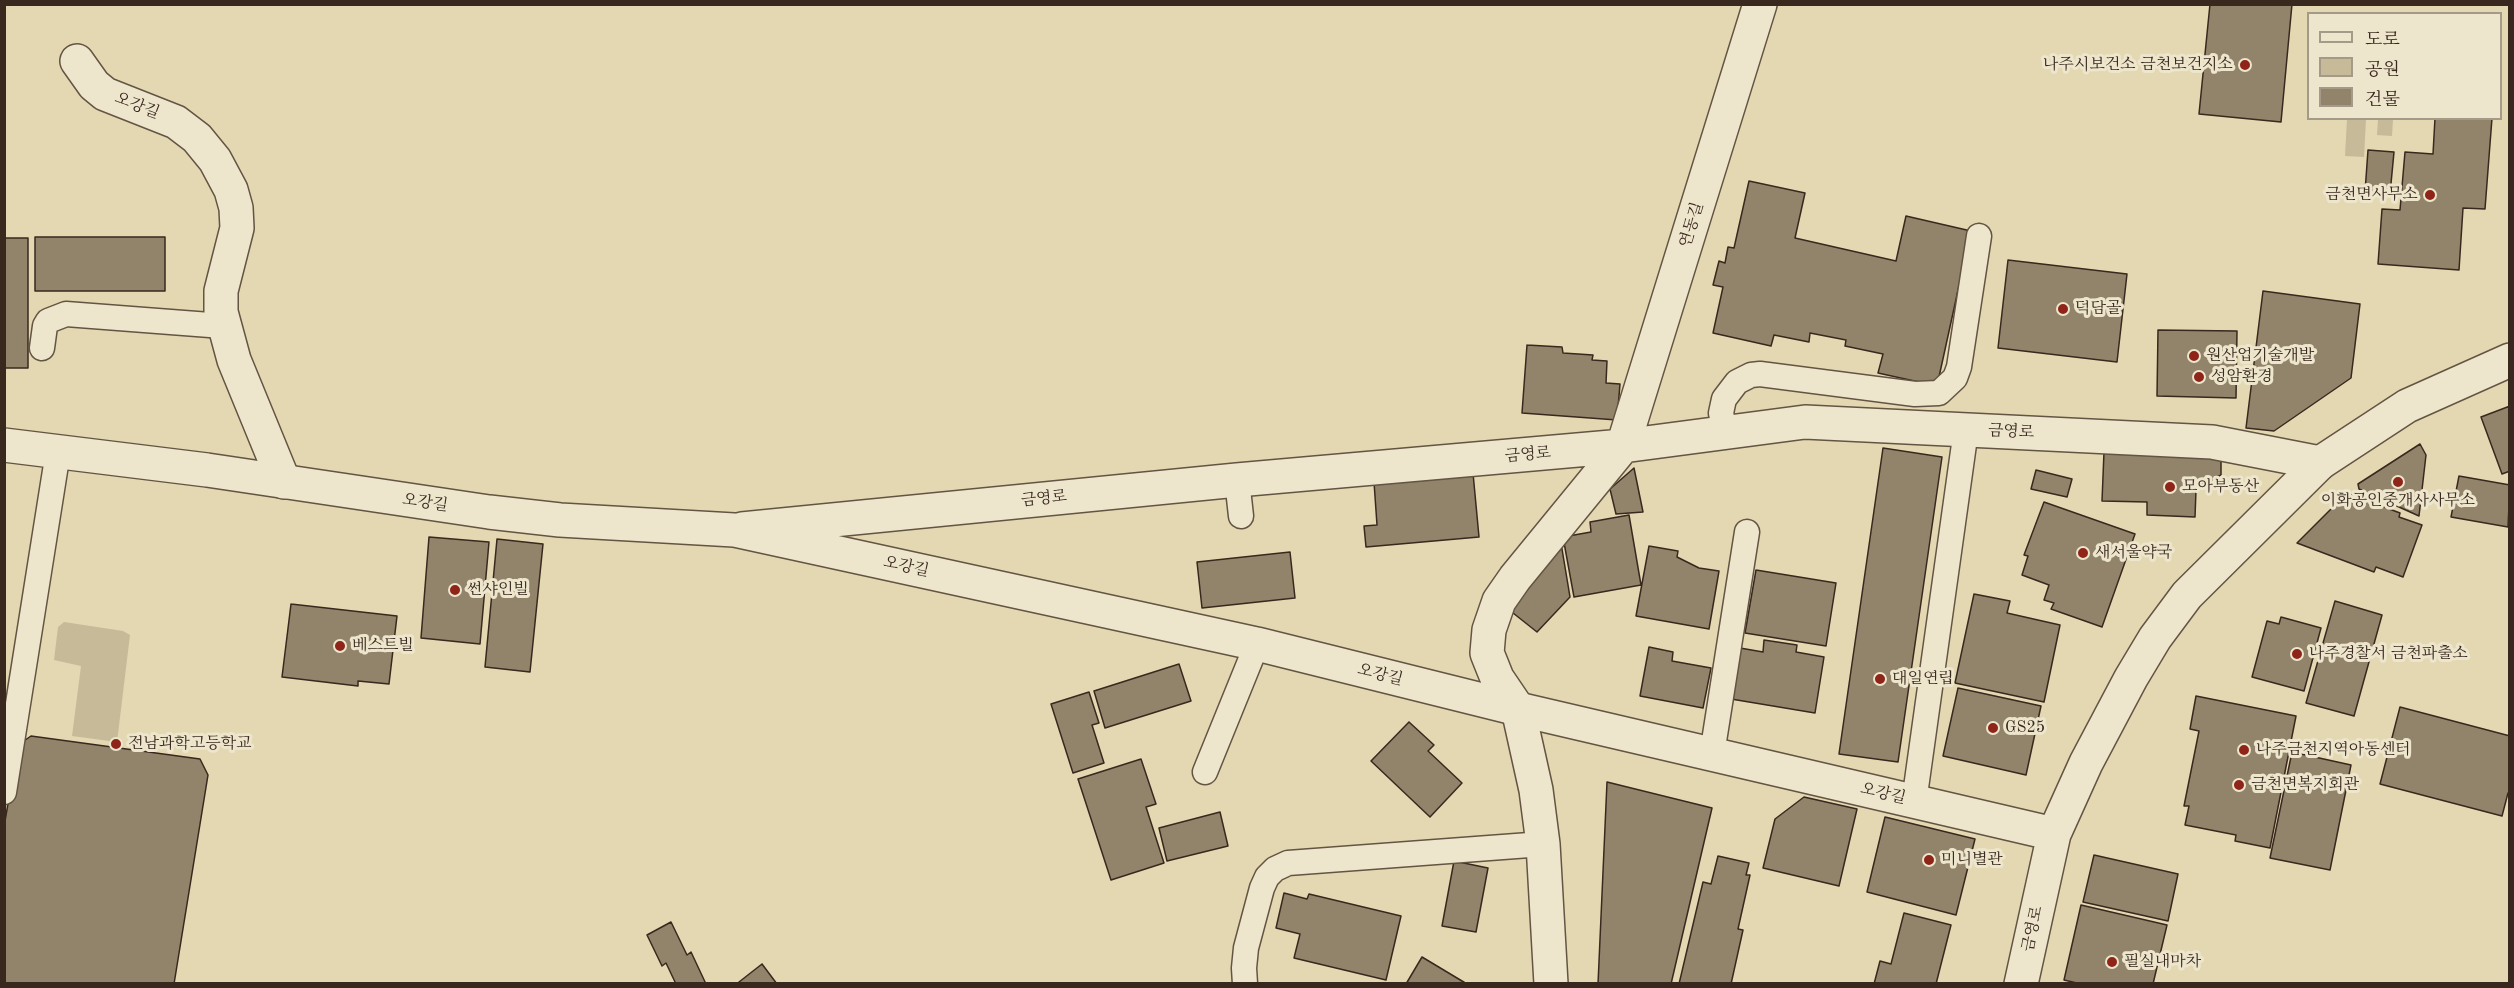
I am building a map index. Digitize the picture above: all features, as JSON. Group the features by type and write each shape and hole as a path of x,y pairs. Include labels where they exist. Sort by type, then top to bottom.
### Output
{"street":[{"name":"연동길","path":"1623,447 1760,4"},
{"name":"오강길","path":"76,62 94,85 105,94 176,122 197,138 215,160 231,190 236,208 237,228 221,291 223,326 234,360 284,482"},
{"name":"금영로","path":"2021,984 2054,834 2091,753 2131,678 2155,638 2187,595 2320,463 2408,406 2510,360"},
{"name":"금영로","path":"734,530 1237,480 1623,447 1804,422 2212,442 2320,463"},
{"name":"오강길","path":"4,445 560,520 734,530 1257,644 1518,709 2054,834"},
{"path":"1551,984 1543,844 1536,790 1518,709 1497,678 1487,653 1486,642 1493,615 1515,578 1623,447"}],"lane":[{"path":"1725,432 1721,413 1724,399 1737,382 1751,375 1760,374 1915,394 1939,393 1955,378 1959,367 1979,236"},
{"path":"42,348 45,326 48,321 66,314 223,326"},
{"path":"1914,802 1966,430"},
{"path":"4,792 58,452"},
{"path":"1237,480 1241,516"},
{"path":"1712,754 1747,532"},
{"path":"1205,772 1257,644"},
{"path":"1245,984 1244,968 1249,938 1262,888 1267,877 1275,869 1288,863 1543,844"}],"green space":[{"path":"2347,120 2366,120 2364,157 2345,156"},
{"path":"2378,120 2393,120 2392,136 2377,135"},
{"path":"64,622 123,631 130,635 117,742 72,736 81,666 54,660 58,627"}],"building":[{"name":"나주시보건소 금천보건지소","path":"2210,4 2292,4 2281,122 2199,114"},
{"path":"2435,120 2492,120 2485,209 2463,208 2459,270 2378,264 2382,209 2400,210 2405,152 2433,154"},
{"path":"2368,150 2394,152 2390,194 2365,192"},
{"path":"1749,181 1805,193 1795,238 1896,261 1906,216 1971,231 1937,386 1878,373 1883,354 1845,346 1846,340 1810,333 1809,342 1774,335 1771,346 1713,333 1723,287 1713,285 1719,261 1725,263 1728,247 1734,248"},
{"path":"35,237 165,237 165,291 35,291"},
{"path":"4,238 28,238 28,368 4,368"},
{"path":"2008,260 2127,274 2117,362 1998,348"},
{"path":"2263,291 2360,304 2351,378 2274,431 2246,428"},
{"path":"2158,330 2237,331 2236,398 2157,396"},
{"path":"1527,345 1562,347 1563,353 1593,355 1592,360 1607,361 1606,383 1620,384 1617,420 1522,413"},
{"path":"2510,406 2510,471 2502,474 2481,417"},
{"path":"2420,444 2426,455 2419,516 2359,489 2358,484"},
{"name":"대일연립","path":"1883,448 1942,457 1898,762 1839,754"},
{"path":"2104,452 2221,455 2221,475 2196,490 2195,517 2147,515 2147,502 2102,501"},
{"path":"1634,468 1643,512 1616,514 1610,489"},
{"path":"2036,470 2072,479 2067,497 2031,489"},
{"path":"1473,473 1479,537 1366,547 1364,526 1377,525 1374,482"},
{"path":"2459,476 2510,485 2508,527 2451,517"},
{"path":"2347,493 2400,513 2399,517 2422,525 2403,577 2376,567 2374,572 2297,543"},
{"path":"2044,502 2135,534 2102,627 2051,609 2054,603 2044,600 2049,585 2022,575 2028,556 2024,555"},
{"path":"1629,515 1641,585 1574,597 1563,537 1591,532 1590,522"},
{"name":"썬샤인빌","path":"429,537 489,542 480,644 421,638"},
{"path":"497,539 543,544 530,672 485,667"},
{"path":"1561,543 1570,597 1537,632 1508,609"},
{"path":"1649,546 1678,551 1677,557 1699,568 1719,571 1709,629 1636,616"},
{"path":"1290,552 1295,598 1202,608 1197,562"},
{"path":"1756,570 1836,583 1826,646 1745,633"},
{"path":"1974,594 2010,601 2007,613 2060,625 2044,702 1955,683"},
{"path":"2335,601 2382,615 2354,716 2306,703"},
{"name":"베스트빌","path":"291,604 397,616 389,684 358,681 358,686 282,677"},
{"path":"2281,617 2321,628 2304,691 2252,677 2267,621 2279,624"},
{"path":"1764,640 1797,645 1796,652 1824,657 1815,713 1731,699 1740,648 1763,652"},
{"path":"1649,647 1673,652 1672,661 1711,668 1703,708 1640,696"},
{"path":"1179,664 1191,701 1105,728 1094,691"},
{"path":"1958,688 2041,706 2026,775 1943,756"},
{"path":"1089,692 1099,723 1092,725 1104,763 1073,773 1051,704"},
{"path":"2196,696 2296,716 2270,848 2235,841 2236,835 2185,825 2189,806 2184,806 2199,731 2190,729"},
{"path":"2400,707 2510,736 2510,793 2508,793 2502,816 2380,784"},
{"path":"1409,722 1434,745 1428,751 1462,783 1430,817 1371,761"},
{"path":"31,736 200,759 208,775 174,984 4,984 4,827 18,745"},
{"path":"2292,752 2351,765 2330,870 2270,858"},
{"path":"1141,759 1156,804 1146,807 1164,863 1111,880 1078,779"},
{"path":"1607,782 1712,808 1671,984 1598,984"},
{"path":"1804,797 1857,809 1839,886 1763,868 1775,819"},
{"path":"1220,812 1228,846 1167,861 1159,828"},
{"path":"1885,817 1975,839 1956,915 1867,892"},
{"path":"2094,855 2178,874 2168,921 2083,902"},
{"path":"1718,856 1749,863 1746,875 1750,875 1738,929 1743,930 1731,984 1679,984 1703,882 1711,884"},
{"path":"1454,861 1488,868 1476,932 1442,926"},
{"path":"1284,893 1307,899 1309,894 1401,916 1386,980 1294,958 1300,934 1276,928"},
{"path":"2081,905 2167,925 2153,984 2081,984 2064,980"},
{"path":"1904,913 1951,925 1936,984 1874,984 1880,961 1891,964"},
{"path":"671,922 687,955 691,952 706,984 676,984 666,963 662,966 647,935"},
{"path":"1422,957 1467,984 1406,984"},
{"path":"762,964 777,984 737,984 739,982"}],"place":[{"name":"나주시보건소 금천보건지소","path":"2245,65"},
{"name":"금천면사무소","path":"2430,195"},
{"name":"덕담골","path":"2063,309"},
{"name":"원산업기술개발","path":"2194,356"},
{"name":"성암환경","path":"2199,377"},
{"name":"이화공인중개사사무소","path":"2398,482"},
{"name":"모아부동산","path":"2170,487"},
{"name":"새서울약국","path":"2083,553"},
{"name":"썬샤인빌","path":"455,590"},
{"name":"베스트빌","path":"340,646"},
{"name":"나주경찰서 금천파출소","path":"2297,654"},
{"name":"대일연립","path":"1880,679"},
{"name":"GS25","path":"1993,728"},
{"name":"전남과학고등학교","path":"116,744"},
{"name":"나주금천지역아동센터","path":"2244,750"},
{"name":"금천면복지회관","path":"2239,785"},
{"name":"미니별관","path":"1929,860"},
{"name":"필실내마차","path":"2112,962"}]}
